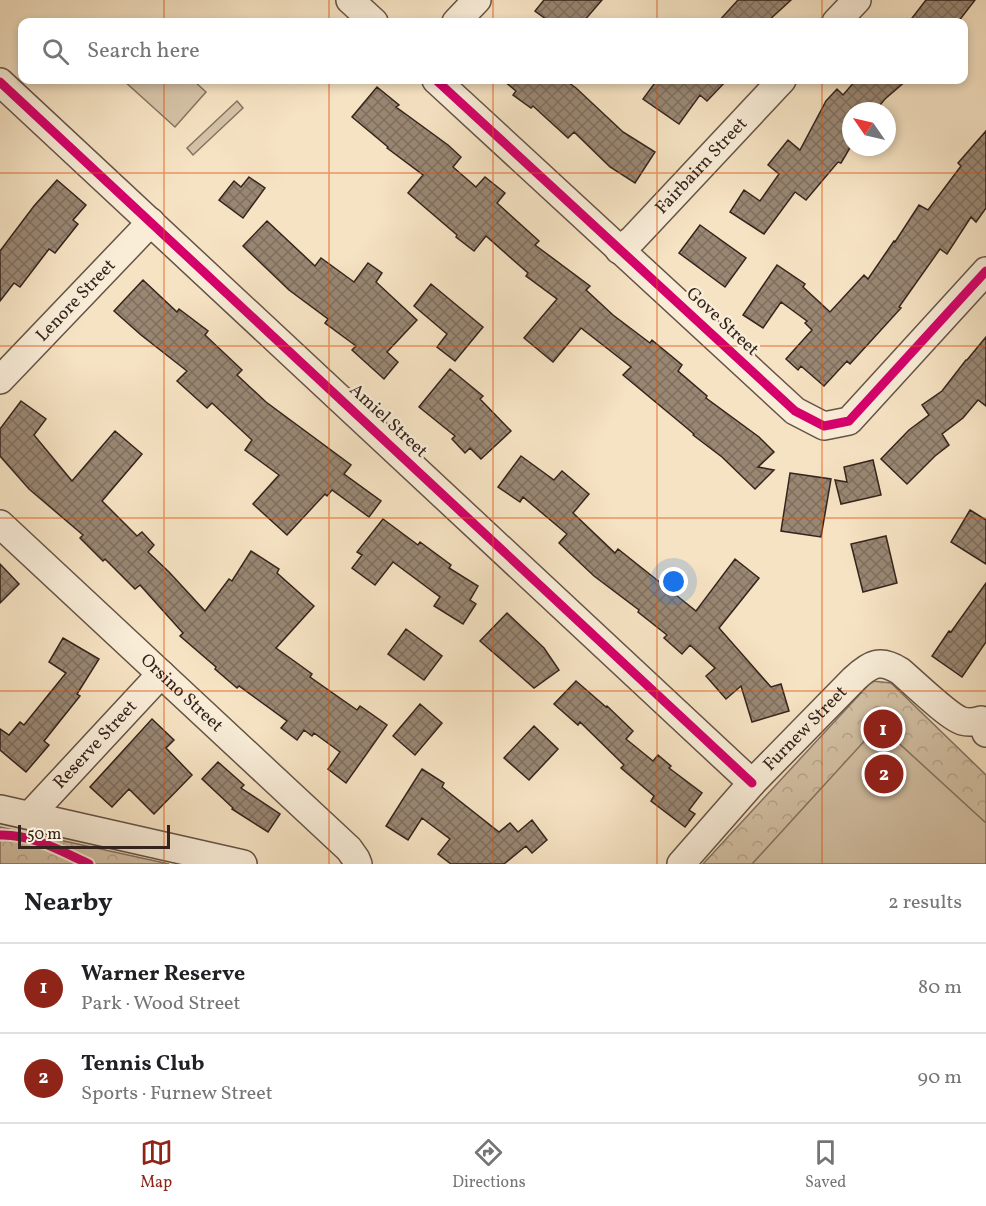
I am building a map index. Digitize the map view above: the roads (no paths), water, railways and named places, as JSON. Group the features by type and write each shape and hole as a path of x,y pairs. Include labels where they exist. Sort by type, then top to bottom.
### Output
{"street":[{"path":"350,0 370,18"},
{"path":"460,18 477,0"},
{"path":"840,18 857,0"},
{"name":"Amiel Street","path":"0,82 752,783"},
{"name":"Gove Street","path":"440,84 795,411 824,426 849,421 986,271"},
{"name":"Fairbairn Street","path":"619,250 633,239 778,84"},
{"name":"Lenore Street","path":"0,380 151,222"},
{"name":"Orsino Street","path":"0,524 349,849 358,864"},
{"name":"Furnew Street","path":"681,864 752,783 865,669 874,664 892,665 960,721 984,723"},
{"name":"Reserve Street","path":"30,815 161,674"},
{"path":"0,809 243,864"}],"place":[{"name":"Warner Reserve","path":"883,729"},
{"name":"Tennis Club","path":"884,774"}]}
